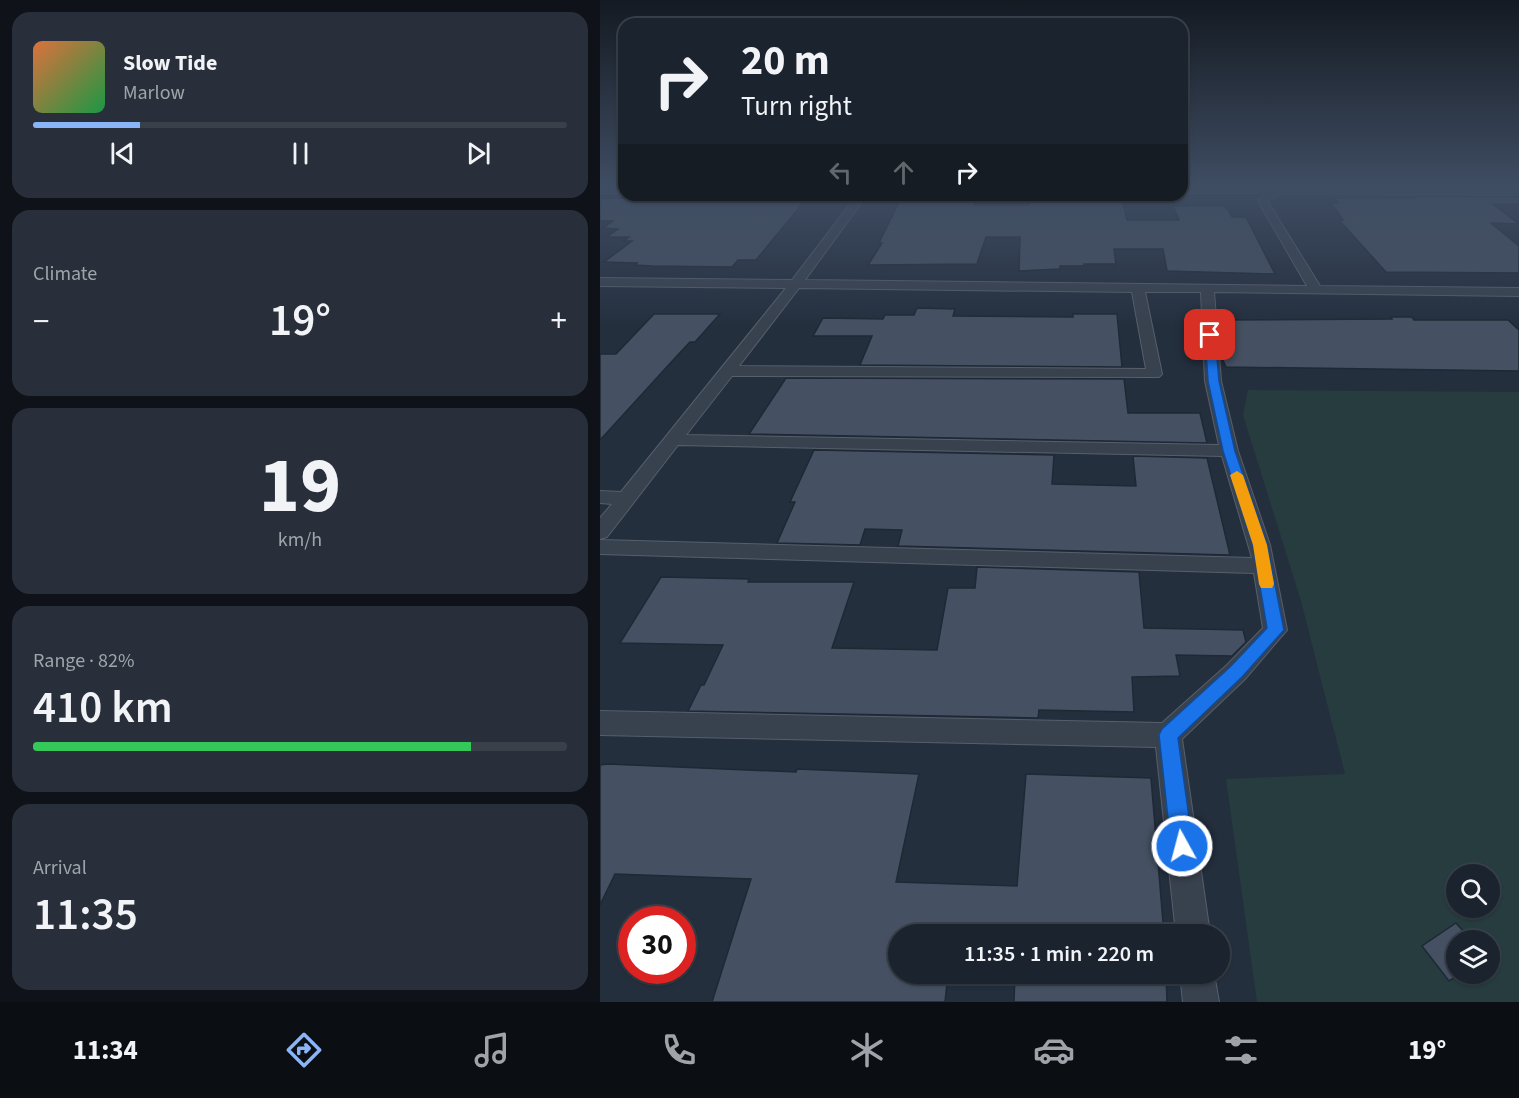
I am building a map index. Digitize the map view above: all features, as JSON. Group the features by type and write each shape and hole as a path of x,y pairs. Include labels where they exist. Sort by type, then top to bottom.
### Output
{"street":[{"path":"600,532 834,233"},
{"path":"1282,233 1315,290"},
{"path":"600,282 1519,292"},
{"path":"727,371 1155,374 1138,288"},
{"path":"600,723 1168,735 1236,672 1275,630 1260,545 1229,451 1213,381 1207,289"},
{"path":"672,440 1229,451"},
{"path":"600,497 625,498"},
{"path":"600,547 1263,566"},
{"path":"1168,735 1192,924"},
{"path":"1198,984 1201,1002"}],"green space":[{"path":"1248,390 1519,392 1519,1002 1257,1002 1226,779 1345,774 1301,601 1243,415"}],"building":[{"path":"613,233 779,233 756,260 738,260 732,267 653,266 604,262 632,241 624,241 629,237 607,237"},
{"path":"884,233 1254,233 1275,274 1167,271 1163,249 1114,249 1116,264 1084,264 1084,266 1060,266 1060,269 1019,271 1020,237 986,237 977,264 868,265 882,243 879,243"},
{"path":"1351,233 1503,233 1519,246 1519,273 1386,272"},
{"path":"917,308 955,309 953,316 1073,317 1073,314 1117,314 1122,367 860,365 872,336 813,336 823,318 883,319 885,315 914,315"},
{"path":"654,314 720,314 695,342 690,342 600,440 600,354 616,354"},
{"path":"1391,317 1412,317 1414,320 1508,320 1519,330 1519,371 1226,367 1221,356 1218,320 1392,319"},
{"path":"786,378 1124,379 1128,413 1200,413 1207,443 749,434"},
{"path":"814,450 1054,455 1052,484 1136,486 1133,456 1207,458 1230,555 898,546 902,530 865,529 860,545 777,543 795,502 790,502"},
{"path":"977,567 1139,572 1144,628 1243,630 1246,642 1232,656 1176,655 1180,676 1132,677 1134,712 1039,710 1038,718 688,711 701,685 704,685 723,645 620,643 661,577 749,579 748,582 854,582 832,648 937,650 948,588 975,588"},
{"path":"600,765 919,774 896,882 1017,886 1026,774 1151,778 1163,924 888,924 888,984 947,984 945,1002 712,1002 751,879 615,874 600,905"},
{"path":"1456,923 1462,930 1446,930 1446,977 1422,946"},
{"path":"1015,984 1166,984 1167,1002 1014,1002"}],"slow traffic":[{"path":"1237,475 1260,545 1267,584"}],"route":[{"path":"1182,846 1168,735 1236,672 1275,630 1260,545 1229,451 1213,381 1210,335"}]}
